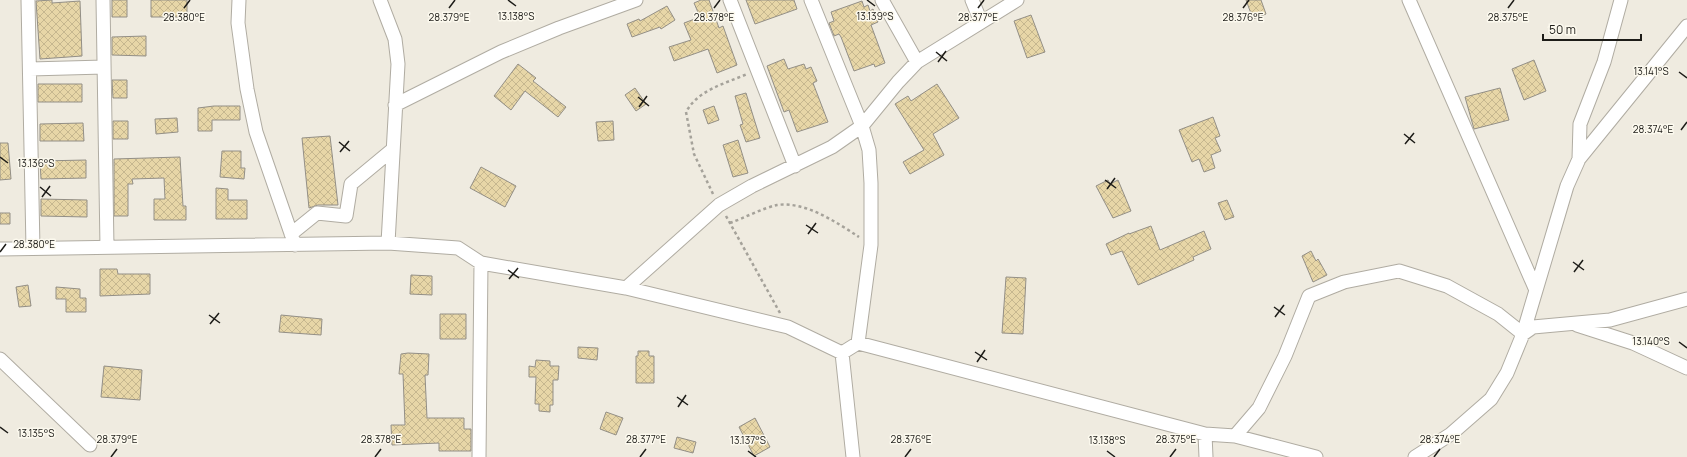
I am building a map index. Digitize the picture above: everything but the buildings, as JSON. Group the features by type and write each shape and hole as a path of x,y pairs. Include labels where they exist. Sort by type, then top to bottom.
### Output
{"street":[{"path":"28,0 33,248"},
{"path":"103,0 107,247"},
{"path":"239,0 238,23 247,89 256,132 293,239"},
{"path":"394,105 501,52 559,28 636,0"},
{"path":"730,0 756,70 795,166"},
{"path":"811,0 862,126 869,150 871,183 871,245 858,343"},
{"path":"882,0 917,62"},
{"path":"972,0 981,22"},
{"path":"626,288 719,205 832,147 862,126 898,82 917,62 1017,0"},
{"path":"1409,0 1535,288"},
{"path":"1579,159 1580,124 1604,62 1621,0"},
{"path":"379,1 395,39 398,64 394,105 388,243"},
{"path":"1415,457 1451,434 1491,399 1507,373 1523,334 1535,288 1567,186 1579,159 1687,26"},
{"path":"30,69 104,67"},
{"path":"293,239 317,213 346,216 352,184 392,150"},
{"path":"0,249 107,247 293,239 458,248 481,263 626,288 788,327 842,353"},
{"path":"479,457 481,263"},
{"path":"1235,436 1259,408 1285,356 1309,296 1344,282 1399,271 1447,286 1498,314 1523,334"},
{"path":"1523,334 1533,327 1610,320 1687,299"},
{"path":"1572,324 1633,343 1687,368"},
{"path":"842,353 858,343 1205,434 1235,436 1316,457"},
{"path":"842,353 853,457"},
{"path":"0,359 90,445"},
{"path":"1205,434 1206,457"}],"path":[{"path":"756,70 701,94 690,104 686,112 686,119 694,154 719,205 788,327"},
{"path":"730,223 777,205 799,207 828,217 871,245"}]}
